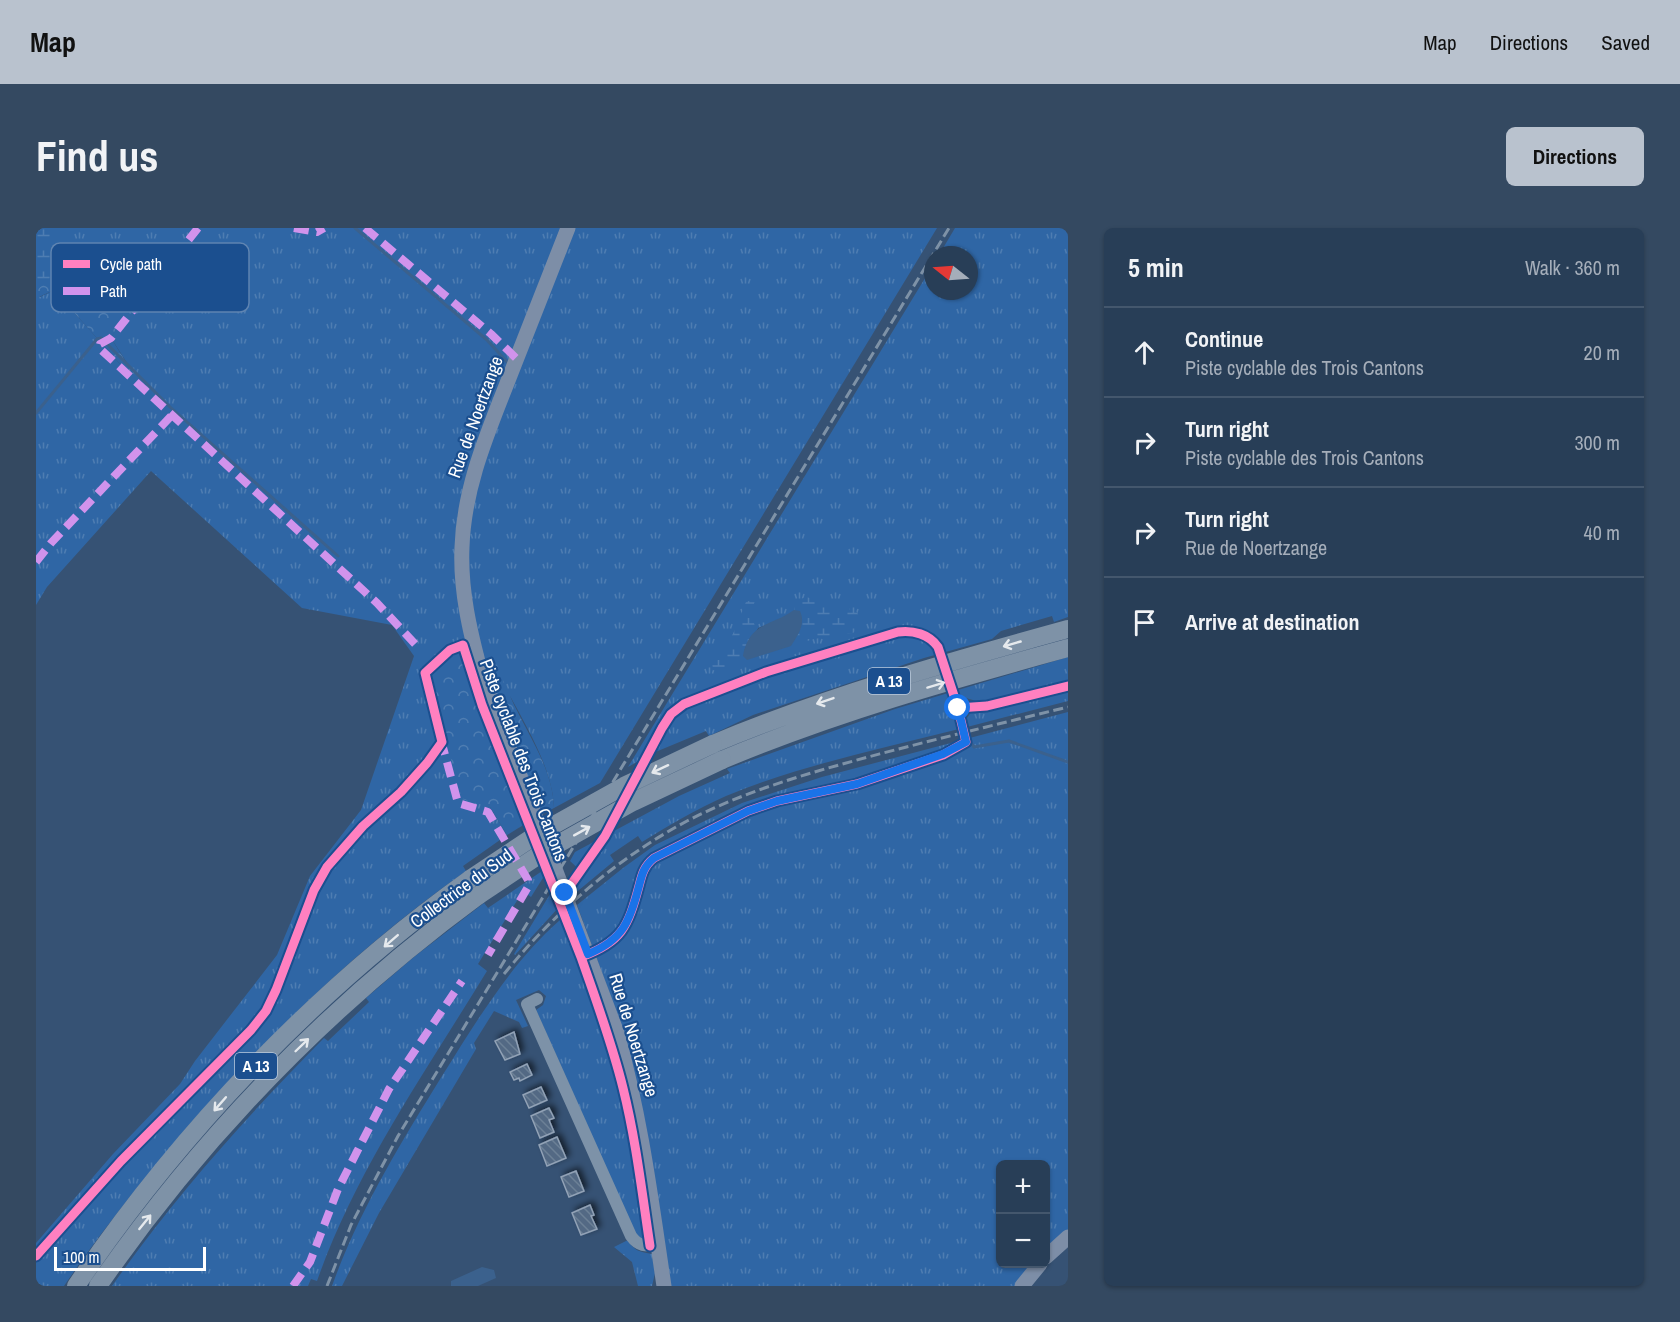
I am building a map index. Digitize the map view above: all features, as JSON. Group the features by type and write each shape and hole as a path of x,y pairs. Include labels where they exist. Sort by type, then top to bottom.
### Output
{"highway":[{"name":"Collectrice du Sud","path":"98,1286 139,1230 187,1171 255,1093 336,1011 408,949 480,895 542,853 718,752 823,702 964,658 1068,629"},
{"name":"Collectrice du Sud","path":"76,1286 162,1171 242,1079 323,999 406,928 470,879 536,835 624,786 718,752 970,674 1068,648"}],"main road":[{"name":"Rue de Noertzange","path":"568,228 477,458 465,512 462,579 467,614 481,673 617,1033 642,1135 664,1286"},
{"path":"1050,1253 1068,1237"},
{"path":"1022,1286 1036,1268"}],"street":[{"path":"537,999 527,1004 631,1236 636,1243 644,1246 658,1245"}],"green space":[{"path":"36,228 937,228 600,783 554,808 553,794 544,765 532,736 510,696 541,815 528,822 463,650 451,654 490,807 507,835 463,866 466,871 355,958 286,1022 221,1090 156,1164 64,1286 36,1286 36,1243 113,1154 180,1084 195,1061 277,955 310,876 361,810 414,656 392,625 302,608 151,471 47,587 36,605 36,293 40,297 51,292 51,312 74,312 128,373 131,369 111,338 120,322 108,312 249,312 249,243 51,243 51,255"},
{"path":"36,228 54,228 56,243 51,243 51,291 39,297 36,296"},
{"path":"36,228 54,228 56,243 51,243 51,277 36,291"},
{"path":"955,228 1068,228 1068,617 1054,622 1052,616 1001,631 992,639 924,658 753,715 709,736 706,731 653,753 628,767 924,280 924,300 978,300 978,246 944,246","holes":["784,618 744,650 758,628"]},
{"path":"74,312 110,312 121,322 111,338 131,370 128,373"},
{"path":"806,597 856,611 860,618 858,628 853,633 814,639 791,646 801,629 800,611 794,610 795,602"},
{"path":"752,600 755,602 751,612 752,618 758,628 744,650 747,660 719,672 713,670 712,665 716,653 726,645 746,602"},
{"path":"489,643 507,690 538,750 549,779 554,808 541,815 479,647"},
{"path":"463,650 528,822 507,835 490,807 462,799 428,676 451,654"},
{"path":"1068,657 1068,701 967,727 967,718 972,711 997,707 959,696 949,699 959,729 812,766 726,796 642,842 638,836 610,855 614,861 573,895 572,892 584,874 570,861 575,852 679,796 730,773 727,769 895,709"},
{"path":"1068,712 1068,1231 1050,1248 1050,1160 996,1160 996,1268 1032,1268 1017,1286 670,1286 613,1003 577,905 655,845 742,803 822,777"},
{"path":"545,869 546,873 531,897 523,891 478,964 487,971 372,1161 351,1200 317,1281 311,1279 308,1286 112,1286 186,1189 267,1097 324,1038 328,1041 369,1002 366,998 414,957 484,903 488,908"},
{"path":"553,889 560,906 515,955 514,954"},
{"path":"560,920 565,921 621,1089 648,1240 636,1235 536,1010 543,1005 546,996 539,990 516,1000 528,1026 522,1028 519,1022 494,1011 474,1043 476,1049 379,1213 342,1286 332,1286 368,1205 442,1076 481,1014 510,974"},
{"path":"628,1240 638,1250 652,1254 655,1273 652,1286 638,1286 632,1262 614,1247"}],"shaded area":[{"path":"794,610 800,611 802,620 791,646 747,660 743,656 750,637 756,631"},
{"path":"482,1267 494,1270 496,1278 478,1286 451,1286 451,1281"}],"building":[{"path":"514,1032 520,1054 505,1060 495,1041"},
{"path":"527,1064 532,1075 520,1081 519,1078 514,1080 510,1072"},
{"path":"541,1087 547,1100 529,1108 523,1095"},
{"path":"549,1108 554,1118 549,1120 554,1132 540,1138 531,1116"},
{"path":"557,1137 566,1158 547,1166 539,1145"},
{"path":"576,1171 584,1191 569,1197 561,1177"},
{"path":"590,1205 594,1215 591,1216 597,1229 581,1235 572,1213"}],"waterway":[{"path":"355,228 487,340 508,363"},
{"path":"36,413 97,339 101,338 170,407 338,556"},
{"path":"971,743 974,747 1009,741 1068,762"}],"railway":[{"path":"327,1286 351,1225 398,1136 949,228"},
{"path":"504,974 544,929 588,888 661,836 710,810 759,790 833,767 1068,707"}],"marked path":[{"path":"186,243 198,228"},
{"path":"294,228 317,232 324,228"},
{"path":"365,228 491,334 517,359"},
{"path":"132,312 111,338 100,344 99,348 377,603 417,646"},
{"path":"36,562 51,543 173,414"},
{"path":"441,740 458,803 488,812 528,880 528,887 488,955"},
{"path":"293,1286 310,1262 338,1189 389,1089 462,981"}],"cycle path":[{"name":"Piste cyclable des Trois Cantons","path":"36,1256 121,1161 251,1030 266,1011 314,890 327,867 363,826 401,792 442,742 425,673 450,650 463,645 482,705 581,957 606,945 627,923 644,870 654,858 748,811 777,801 857,784 943,755 966,742 958,708 938,647 930,639 920,634 898,632 766,672 684,704 671,714 662,728 605,836 565,893"},
{"path":"958,708 987,706 1068,686"},
{"path":"581,957 609,1038 628,1108 650,1246"}],"route":[{"path":"565,893 588,954 604,948 626,925 633,911 643,871 646,864 654,858 748,811 777,801 857,784 943,754 966,742 958,708"}]}
